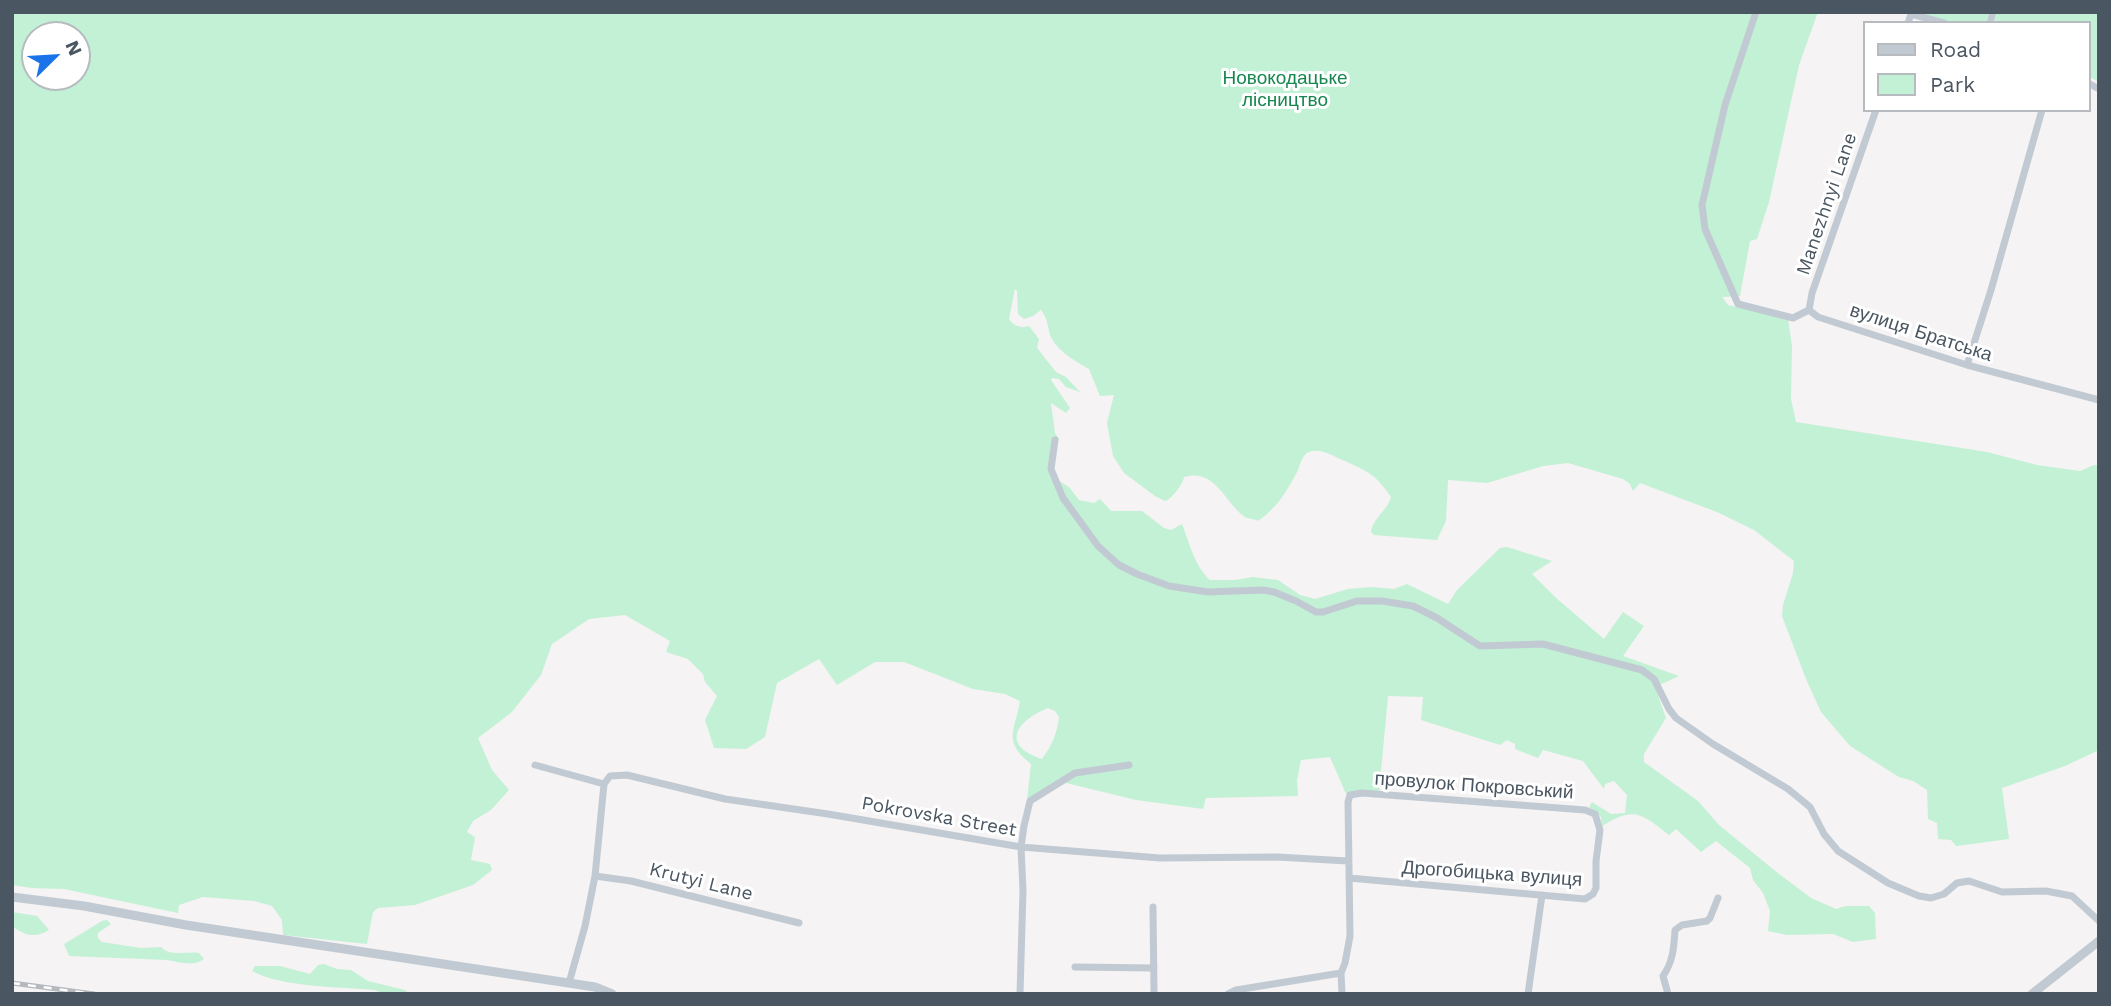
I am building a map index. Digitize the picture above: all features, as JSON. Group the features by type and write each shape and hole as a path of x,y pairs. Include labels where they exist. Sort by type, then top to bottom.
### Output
{"street":[{"path":"1756,12 1726,105 1702,205 1704,229 1738,304 1793,318 1809,310"},
{"path":"1909,21 1911,14 1937,21"},
{"name":"Manezhnyi Lane","path":"1809,310 1812,293 1876,112"},
{"path":"1966,365 1991,290 2041,112"},
{"name":"вулиця Братська","path":"1809,310 1818,317 1966,365 2099,400"},
{"path":"1055,440 1051,469 1063,498 1098,545 1119,565 1137,574 1169,586 1208,592 1274,592 1316,612 1357,601 1382,601 1413,606 1480,646 1543,644 1642,670 1654,679 1676,718 1713,744 1788,789 1810,807 1824,834 1838,851 1888,883 1931,898 1944,894 1953,885 1969,881 2002,892 2046,891 2072,896 2099,921"},
{"name":"Pokrovska Street","path":"535,765 604,784 610,776 627,775 714,797 1021,847 1160,858 1276,857 1348,862"},
{"path":"1020,994 1021,847 1030,800 1075,773 1129,765"},
{"path":"569,983 595,876 604,784"},
{"name":"провулок Покровський","path":"1348,862 1350,795 1362,793 1585,810 1595,814"},
{"name":"Дрогобицька вулиця","path":"1349,878 1586,899 1596,888 1595,861 1600,830 1595,814"},
{"path":"1342,994 1340,973 1350,936 1348,862"},
{"name":"Krutyi Lane","path":"595,876 631,881 799,923"},
{"path":"1528,994 1542,895"},
{"path":"12,897 595,987 612,994"},
{"path":"1668,994 1663,976 1669,968 1673,953 1675,930 1682,925 1707,921 1718,898"},
{"path":"1153,907 1154,994"},
{"path":"2032,994 2099,941"},
{"path":"1075,967 1153,968"},
{"path":"1228,994 1236,990 1340,973"}],"green space":[{"name":"Новокодацьке лісництво","path":"12,12 1818,12 1799,65 1769,202 1757,239 1750,241 1740,296 1722,297 1728,305 1788,319 1792,346 1791,399 1796,422 1987,452 2037,465 2080,471 2099,465 2099,750 2065,766 2002,788 2009,839 1956,846 1951,840 1938,839 1937,823 1928,819 1927,790 1913,781 1899,777 1850,746 1821,712 1782,616 1794,561 1754,530 1717,512 1640,483 1633,491 1630,484 1623,479 1568,463 1543,466 1487,483 1448,480 1446,521 1437,540 1374,535 1371,532 1372,527 1391,497 1366,471 1318,451 1305,455 1281,498 1258,521 1240,513 1213,483 1195,475 1184,477 1177,491 1165,501 1124,473 1113,456 1107,423 1114,395 1100,396 1089,369 1055,343 1041,310 1024,319 1018,314 1015,289 1009,319 1018,326 1029,326 1039,339 1037,348 1056,372 1066,377 1080,392 1066,387 1059,379 1051,380 1070,408 1066,413 1051,403 1055,433 1059,439 1052,469 1056,479 1069,487 1079,500 1094,503 1100,499 1111,511 1142,511 1164,528 1171,530 1182,524 1196,561 1210,580 1253,577 1278,580 1300,595 1315,599 1348,589 1394,589 1407,584 1448,604 1457,590 1500,548 1507,547 1552,561 1532,574 1555,597 1604,639 1623,612 1644,626 1623,656 1679,676 1655,687 1666,718 1644,754 1644,762 1698,801 1719,825 1811,898 1836,909 1869,906 1875,913 1876,939 1853,942 1833,934 1787,935 1768,931 1770,911 1763,893 1753,880 1750,868 1716,841 1701,852 1676,829 1669,835 1644,817 1630,814 1602,826 1601,817 1589,807 1592,802 1611,814 1625,813 1627,795 1614,781 1605,784 1604,789 1583,761 1543,750 1538,758 1515,749 1515,744 1507,740 1500,745 1421,720 1423,697 1388,696 1379,793 1360,790 1346,794 1330,757 1301,760 1297,780 1298,796 1206,798 1203,809 1136,800 1062,782 1027,800 1031,764 1016,749 1013,742 1020,701 1005,694 973,689 904,662 875,662 837,685 819,659 777,683 765,737 746,749 714,748 705,720 717,696 705,682 703,674 688,659 666,652 670,641 625,615 589,619 552,644 541,675 512,712 478,738 492,770 509,790 491,810 473,821 467,832 475,837 471,860 490,864 492,870 473,885 415,905 378,908 373,912 367,944 283,935 282,920 272,906 254,901 203,897 179,905 178,913 64,889 12,885","holes":["1048,708 1055,711 1059,717 1057,729 1042,759 1021,747 1017,733 1021,726 1037,713"]},
{"path":"1919,12 1989,12 1987,21 1944,21"},
{"path":"1997,12 2099,12 2099,82 2090,77 2090,21 1995,21"},
{"path":"12,912 37,916 49,930 34,935 21,932 12,926"},
{"path":"107,920 111,924 98,933 102,942 141,948 161,947 174,953 199,953 204,959 181,963 167,960 69,956 64,944"},
{"path":"318,965 351,970 368,981 405,990 409,994 384,994 375,990 294,983 252,971 255,966 280,966 310,974"}],"railway":[{"path":"12,983 94,994"}]}
